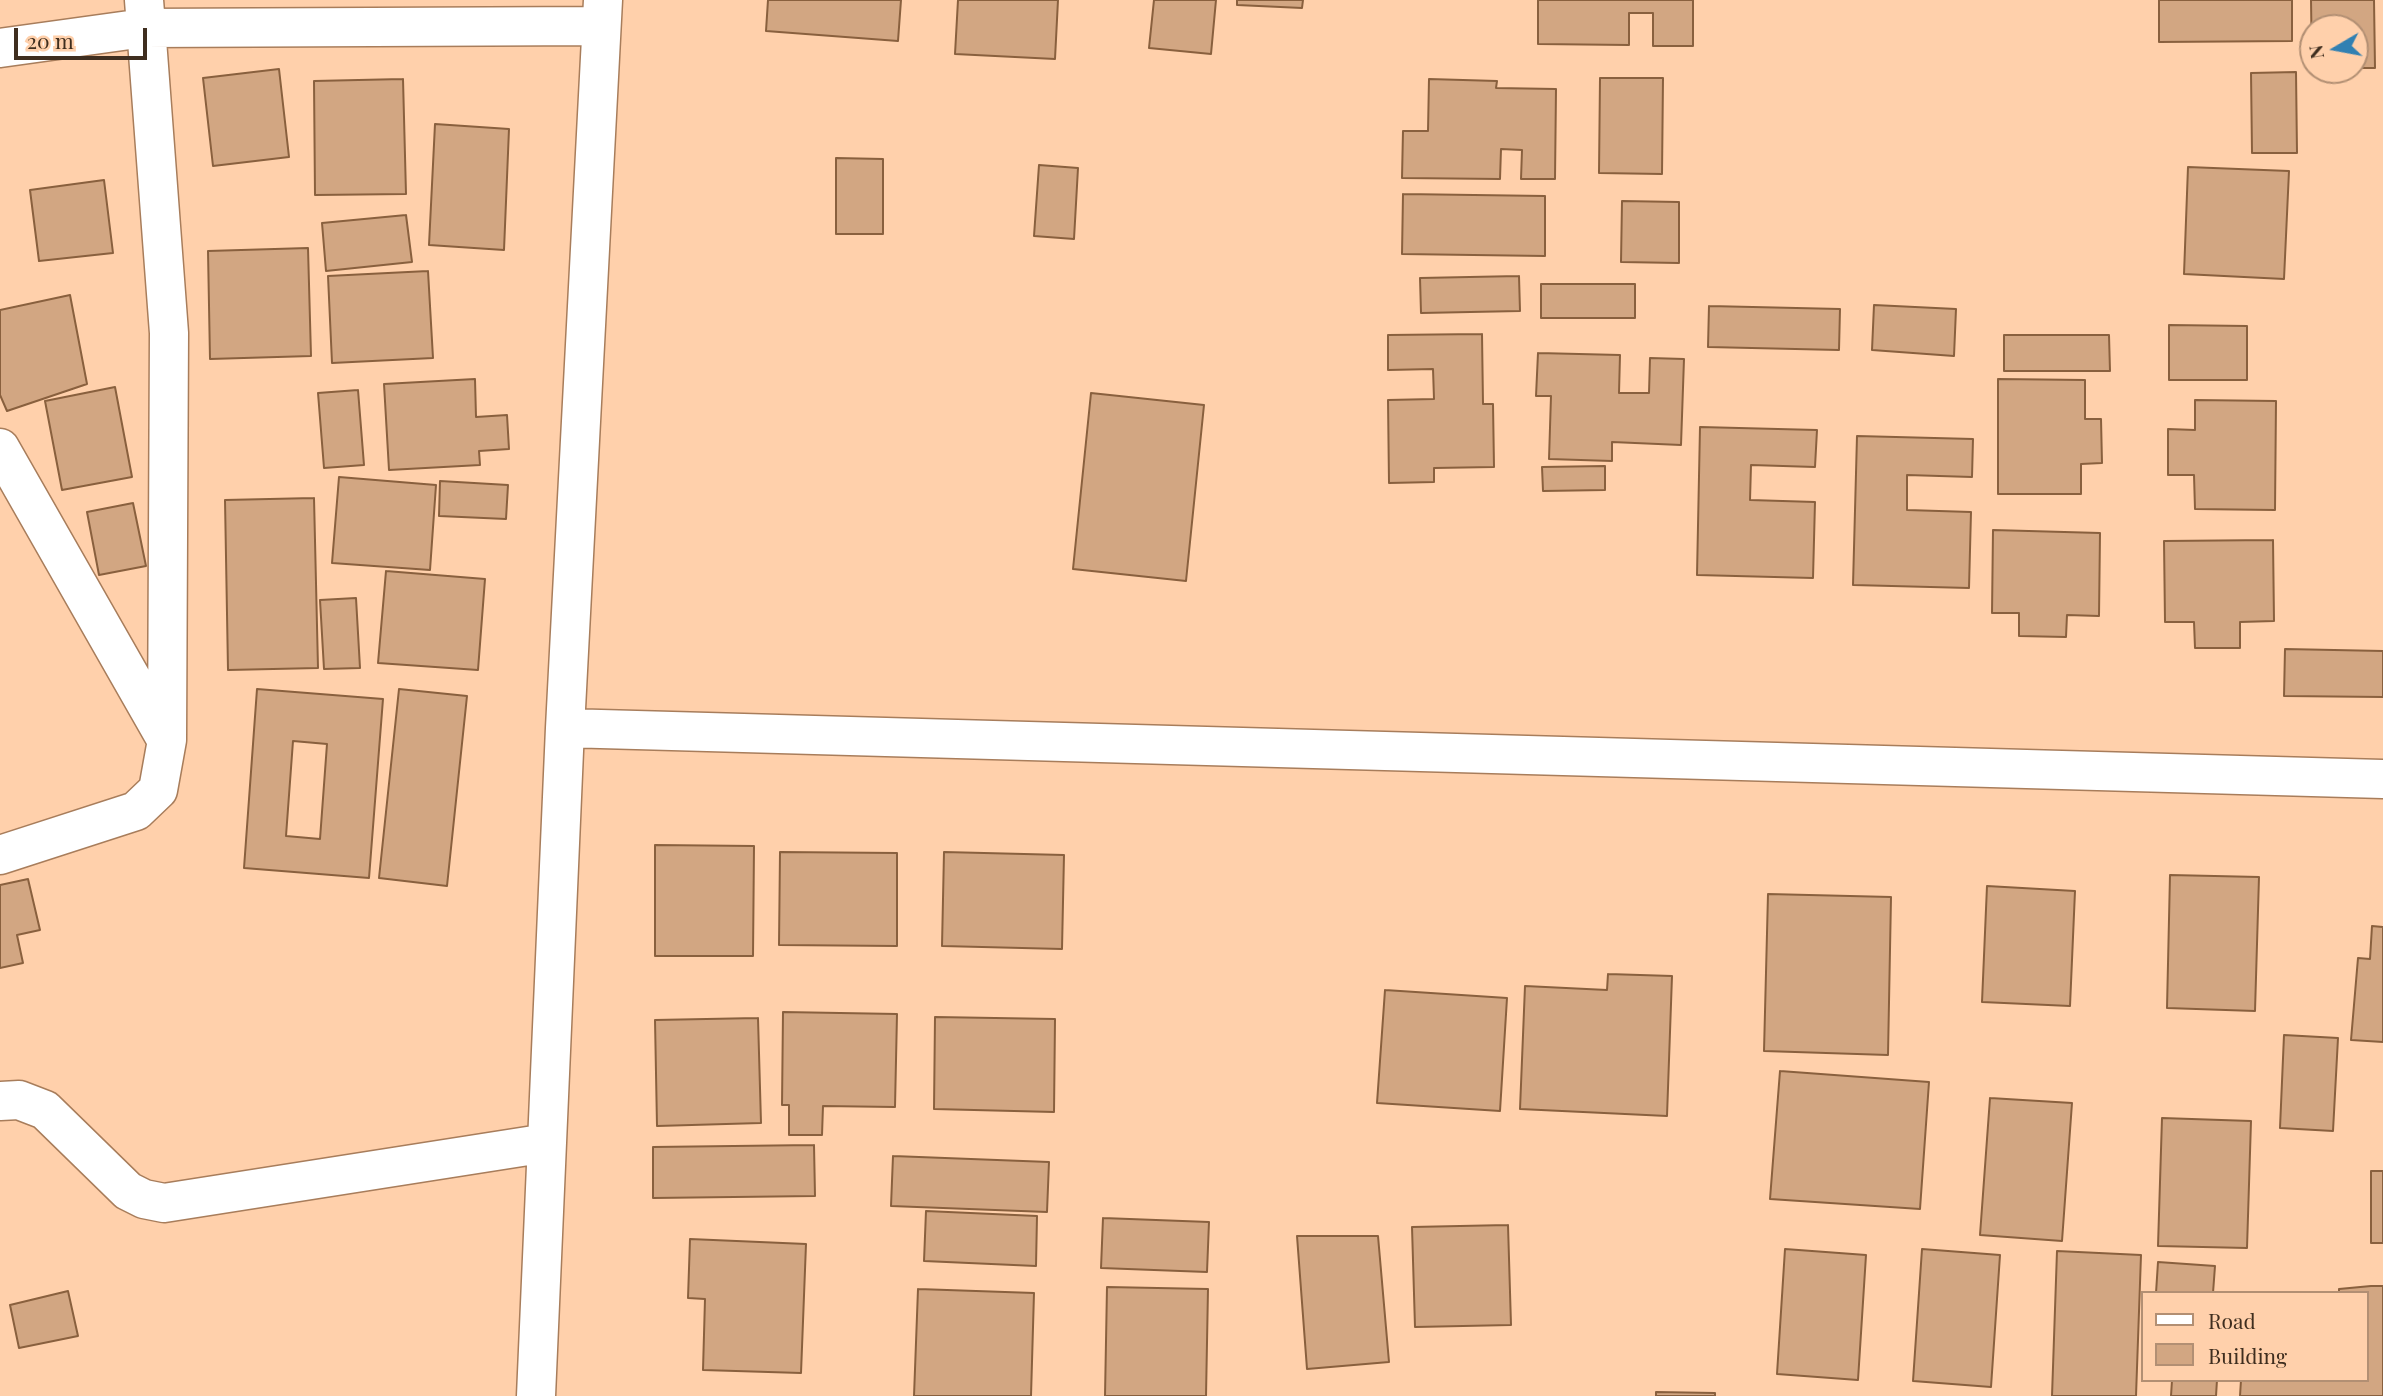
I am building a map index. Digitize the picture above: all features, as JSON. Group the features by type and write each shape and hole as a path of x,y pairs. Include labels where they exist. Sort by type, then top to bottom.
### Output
{"street":[{"path":"0,48 144,14 602,13 565,728 536,1396"},
{"path":"0,855 136,811 158,790 167,740 169,333 144,14"},
{"path":"0,448 167,740"},
{"path":"565,728 2383,779"},
{"path":"0,1101 19,1100 45,1110 128,1191 144,1199 164,1203 547,1143"}],"building":[{"path":"768,0 901,0 898,41 766,31"},
{"path":"958,0 1058,0 1055,59 955,54"},
{"path":"1154,0 1216,0 1211,54 1149,48"},
{"path":"1237,0 1303,0 1302,8 1237,5"},
{"path":"1538,0 1693,0 1693,46 1653,46 1653,13 1629,13 1629,45 1538,44"},
{"path":"2159,0 2292,0 2292,41 2159,42"},
{"path":"2311,0 2374,0 2375,68 2369,68 2369,14 2311,14"},
{"path":"279,69 289,157 213,166 203,78"},
{"path":"2296,72 2297,153 2252,153 2251,73"},
{"path":"1600,78 1663,78 1662,174 1599,173"},
{"path":"403,79 406,194 315,195 314,81"},
{"path":"1429,79 1497,81 1496,88 1556,89 1555,179 1521,179 1522,150 1501,149 1500,179 1402,178 1403,131 1428,131"},
{"path":"435,124 509,129 504,250 429,245"},
{"path":"836,158 883,159 883,234 836,234"},
{"path":"1039,165 1078,168 1074,239 1034,236"},
{"path":"2188,167 2289,171 2284,279 2184,274"},
{"path":"104,180 113,253 39,261 30,190"},
{"path":"1403,194 1545,196 1545,256 1402,254"},
{"path":"1622,201 1679,202 1679,263 1621,262"},
{"path":"406,215 412,262 326,271 322,223"},
{"path":"308,248 311,356 210,359 208,251"},
{"path":"428,271 433,358 332,363 328,276"},
{"path":"1519,276 1520,311 1421,313 1420,278"},
{"path":"1541,284 1635,284 1635,318 1541,318"},
{"path":"70,295 87,384 7,411 0,395 0,310"},
{"path":"1874,305 1956,309 1954,356 1872,350"},
{"path":"1709,306 1840,309 1839,350 1708,347"},
{"path":"2169,325 2247,326 2247,380 2169,380"},
{"path":"1482,334 1483,404 1493,404 1494,467 1434,468 1434,482 1389,483 1388,400 1434,399 1433,369 1388,370 1388,335"},
{"path":"2004,335 2109,335 2110,371 2004,371"},
{"path":"1538,353 1620,355 1619,393 1649,393 1650,358 1684,359 1681,445 1612,442 1612,461 1549,459 1551,396 1536,396"},
{"path":"475,379 476,417 507,415 509,449 479,451 480,465 389,470 384,384"},
{"path":"1998,379 2085,380 2085,419 2101,419 2102,463 2081,464 2081,494 1998,494"},
{"path":"115,387 132,477 62,490 45,401"},
{"path":"358,390 364,465 324,468 318,393"},
{"path":"1091,393 1204,405 1186,581 1073,569"},
{"path":"2195,400 2276,401 2275,510 2195,509 2194,475 2168,475 2168,429 2195,430"},
{"path":"1700,427 1817,430 1815,467 1751,465 1750,500 1815,502 1813,578 1697,575"},
{"path":"1857,436 1973,439 1972,477 1907,475 1907,510 1971,512 1969,588 1853,585"},
{"path":"1605,466 1605,490 1543,491 1542,467"},
{"path":"339,477 436,485 430,570 332,563"},
{"path":"440,481 508,485 506,519 439,516"},
{"path":"314,498 318,668 228,670 225,500"},
{"path":"133,503 146,566 99,575 87,512"},
{"path":"1993,530 2100,533 2099,616 2067,615 2066,637 2019,636 2019,613 1992,613"},
{"path":"2273,540 2274,621 2240,622 2240,648 2195,648 2194,622 2165,622 2164,541"},
{"path":"386,571 485,579 478,670 378,663"},
{"path":"356,598 360,668 324,669 320,600"},
{"path":"2285,649 2383,651 2383,697 2284,696"},
{"path":"257,689 383,699 369,878 244,868","holes":["293,741 327,744 320,839 286,836"]},
{"path":"399,689 467,696 447,886 379,878"},
{"path":"655,845 754,846 753,956 655,956"},
{"path":"780,852 897,853 897,946 779,945"},
{"path":"944,852 1064,855 1062,949 942,946"},
{"path":"2170,875 2259,877 2255,1011 2167,1008"},
{"path":"28,879 40,930 17,935 23,963 0,968 0,885"},
{"path":"1987,886 2075,891 2070,1006 1982,1002"},
{"path":"1768,894 1891,897 1888,1055 1764,1051"},
{"path":"2372,926 2383,927 2383,1042 2351,1040 2358,958 2370,959"},
{"path":"1608,974 1672,976 1667,1116 1520,1109 1525,986 1607,990"},
{"path":"1385,990 1507,998 1500,1111 1377,1103"},
{"path":"783,1012 897,1014 895,1107 823,1106 822,1135 789,1135 789,1105 782,1105"},
{"path":"935,1017 1055,1019 1054,1112 934,1109"},
{"path":"758,1018 761,1123 657,1126 655,1020"},
{"path":"2284,1035 2338,1038 2333,1131 2280,1128"},
{"path":"1780,1071 1929,1082 1920,1209 1770,1199"},
{"path":"1990,1098 2072,1103 2062,1241 1980,1235"},
{"path":"2162,1118 2251,1121 2247,1248 2158,1246"},
{"path":"814,1145 815,1196 653,1198 653,1147"},
{"path":"893,1156 1049,1162 1047,1212 891,1206"},
{"path":"2371,1171 2383,1171 2383,1243 2371,1243"},
{"path":"926,1211 1037,1216 1036,1266 924,1261"},
{"path":"1103,1218 1209,1222 1207,1272 1101,1268"},
{"path":"1508,1225 1511,1325 1415,1327 1412,1227"},
{"path":"1297,1236 1378,1236 1389,1362 1307,1369"},
{"path":"690,1239 806,1244 801,1373 703,1370 705,1299 688,1298"},
{"path":"1785,1249 1866,1255 1858,1380 1777,1374"},
{"path":"1922,1249 2000,1255 1991,1387 1913,1381"},
{"path":"2057,1251 2141,1255 2136,1396 2052,1396"},
{"path":"2158,1262 2215,1266 2213,1291 2156,1291"},
{"path":"2383,1286 2383,1396 2240,1396 2241,1382 2369,1382 2369,1291 2339,1289"},
{"path":"1107,1287 1208,1289 1206,1396 1105,1396"},
{"path":"918,1289 1034,1293 1031,1396 914,1396"},
{"path":"68,1291 78,1336 19,1348 10,1305"},
{"path":"2172,1382 2217,1382 2216,1396 2171,1396"},
{"path":"1656,1392 1715,1393 1715,1396 1656,1396"}]}
